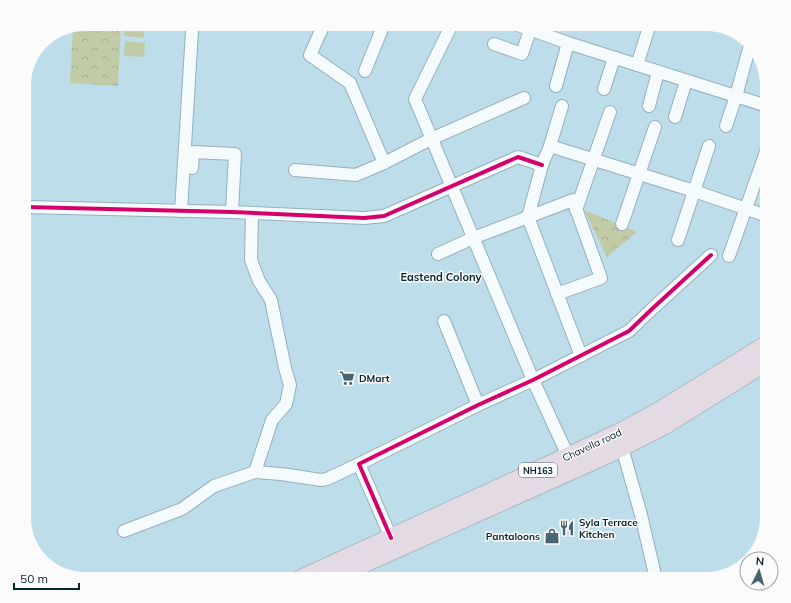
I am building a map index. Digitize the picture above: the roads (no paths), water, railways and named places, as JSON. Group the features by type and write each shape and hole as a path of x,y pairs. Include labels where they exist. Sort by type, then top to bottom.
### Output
{"highway":[{"name":"Chavella road","path":"346,572 573,471 620,440 657,412 760,348"},
{"name":"Chavella road","path":"316,572 568,456 664,426 760,366"}],"street":[{"path":"181,211 192,31"},
{"path":"321,31 310,55 350,83 384,163"},
{"path":"365,71 381,31"},
{"path":"449,31 415,99 533,380 568,456"},
{"path":"494,44 522,54 530,31"},
{"path":"533,31 760,104"},
{"path":"637,65 648,31"},
{"path":"556,86 568,43"},
{"path":"726,126 748,51"},
{"path":"604,89 614,58"},
{"path":"649,106 658,72"},
{"path":"675,117 686,81"},
{"path":"295,170 356,175 384,163 431,139 524,98"},
{"path":"562,106 550,146 542,165 528,217 581,356"},
{"path":"576,210 610,112"},
{"path":"622,224 655,127"},
{"path":"550,146 639,173 760,214"},
{"path":"678,240 709,146"},
{"path":"190,196 192,152 235,154 232,212"},
{"path":"31,207 232,212 364,218 384,216 518,157 542,165"},
{"path":"729,256 760,168"},
{"path":"438,254 473,238 572,200 601,278 557,294"},
{"path":"252,214 251,260 259,281 271,300 290,385 286,404 272,420 255,472"},
{"path":"124,531 182,509 214,486 255,472 321,480 328,479 478,405 533,380 629,331 711,255"},
{"path":"444,321 478,405"},
{"path":"620,440 641,515 654,572"},
{"path":"359,464 391,538"}],"place":[{"name":"DMart","path":"347,378"},
{"name":"Syla Terrace Kitchen","path":"567,528"},
{"name":"Pantaloons","path":"552,536"}],"district":[{"name":"Eastend Colony","path":"441,277"}]}
